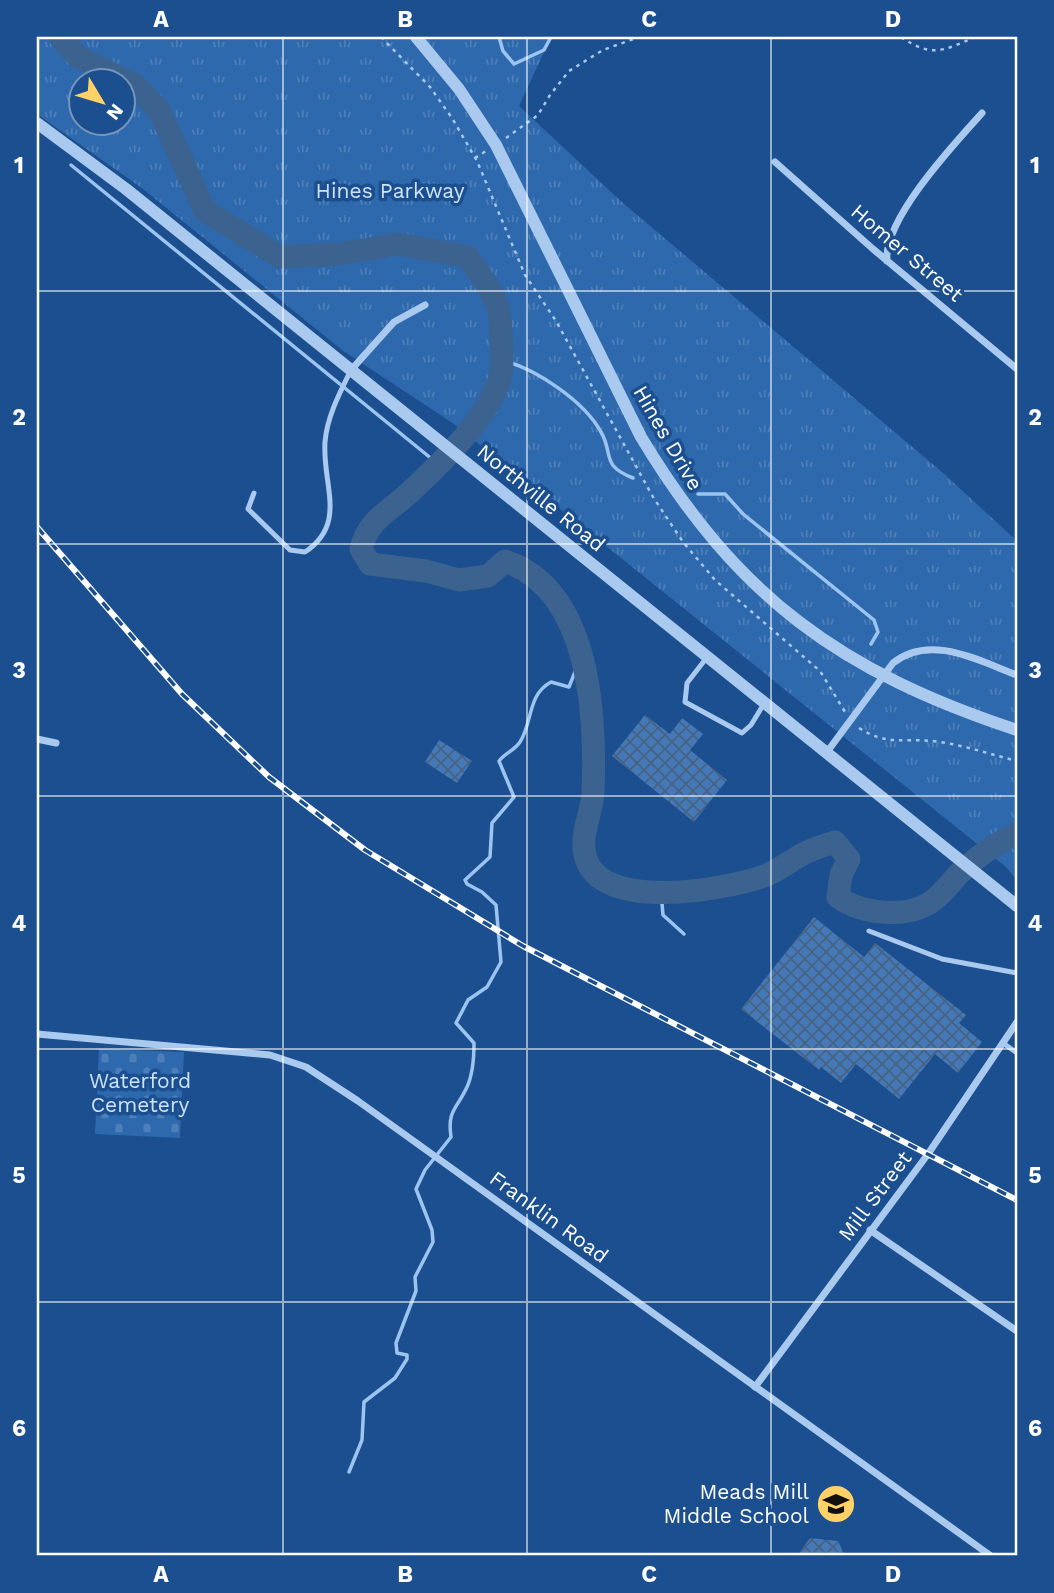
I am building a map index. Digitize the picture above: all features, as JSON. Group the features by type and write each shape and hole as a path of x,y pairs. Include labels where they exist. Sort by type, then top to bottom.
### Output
{"street":[{"name":"Hines Drive","path":"416,37 459,89 496,145 641,437 694,518 732,562 779,606 830,645 883,677 919,694 1017,730"},
{"path":"887,261 885,246 905,208 982,113"},
{"name":"Northville Road","path":"37,123 125,189 1017,906"},
{"name":"Homer Street","path":"775,162 887,261 1017,369"},
{"path":"351,370 394,322 425,304"},
{"path":"827,752 893,663 905,654 941,650 1017,675"},
{"path":"37,739 56,743"},
{"name":"Mill Street","path":"755,1387 928,1154 1017,1022"},
{"name":"Franklin Road","path":"37,1034 281,1057 327,1081 432,1153 991,1556"},
{"path":"870,1230 1017,1331"}],"lane":[{"path":"254,493 248,509 290,550 305,552 321,542 331,522 325,441 351,370"},
{"path":"708,656 687,683 685,702 742,733 751,725 765,702"},
{"path":"869,931 942,959 1017,973"},
{"path":"1003,1043 1017,1053"}],"path":[{"path":"475,158 538,116 550,94 569,71 603,50 639,37"},
{"path":"901,37 914,46 935,52 975,37"}],"green space":[{"name":"Hines Parkway","path":"37,37 551,37 519,106 624,204 942,472 1017,541 1017,880 1006,867 454,424 342,350 143,189 68,136 136,136 136,66 66,66 66,135 37,114"},
{"name":"Waterford Cemetery","path":"99,1049 184,1052 180,1138 95,1134"}],"building":[{"path":"645,715 670,734 682,718 703,734 690,750 727,780 694,822 612,756"},
{"path":"439,740 472,761 457,783 425,762"},
{"path":"814,917 864,957 875,943 966,1015 959,1023 982,1042 958,1073 935,1054 899,1099 856,1064 841,1083 821,1067 819,1070 741,1009"},
{"path":"810,1538 838,1541 845,1556 797,1556"}],"waterway":[{"path":"60,37 78,57 135,85 159,110 205,211 280,257 339,254 399,244 468,257 485,282 500,318 502,363 496,388 477,422 420,483 373,524 361,549 370,564 426,571 459,580 488,576 505,561 534,576 555,599 571,627 582,659 589,694 593,729 593,793 584,847 585,855 595,873 613,885 637,891 693,891 764,876 805,853 835,842 849,859 841,875 838,897 871,911 909,911 931,902 975,860 995,845 1017,834"},
{"path":"499,37 503,51 514,64 544,50 551,37"},
{"path":"71,165 438,464"},
{"path":"501,360 529,370 571,398 601,432 612,464 633,478"},
{"path":"698,494 725,494 743,514 874,620 878,632 871,644"},
{"path":"349,1472 362,1440 364,1402 395,1378 407,1359 407,1355 397,1353 396,1343 416,1291 415,1277 433,1242 432,1230 416,1189 425,1170 451,1137 450,1121 467,1087 473,1065 474,1043 456,1023 468,1000 487,987 501,962 496,905 465,880 490,857 492,823 514,797 499,761 520,742 534,701 543,687 551,682 569,687 582,654"},
{"path":"661,892 663,915 684,934"}],"railway":[{"path":"37,527 182,694 269,777 365,850 523,946 1017,1200"}],"place":[{"name":"Meads Mill Middle School","path":"836,1504"}]}
